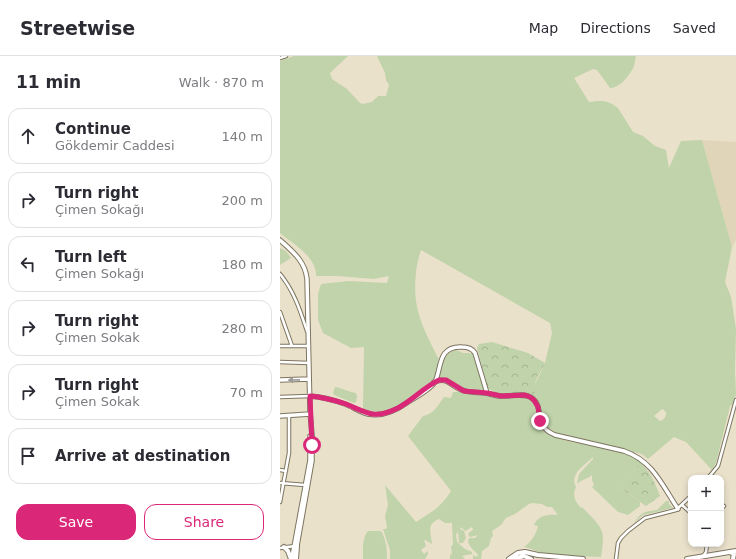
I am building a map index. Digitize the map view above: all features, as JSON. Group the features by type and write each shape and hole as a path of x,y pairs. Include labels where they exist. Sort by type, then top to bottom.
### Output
{"main road":[{"path":"280,240 298,257 305,268 307,279 312,461 306,485 296,546 296,559"},
{"path":"434,382 439,363 444,355 453,348 467,348 474,350 487,393"},
{"path":"280,380 309,379"},
{"path":"310,396 335,400 369,414 379,415 385,414 406,404 434,382 442,380 464,391 501,396 525,395 534,400 538,407 542,426 550,433 619,449 646,463 670,495 678,509"},
{"path":"280,416 310,414"},
{"path":"291,559 296,546"},
{"path":"282,548 288,551 291,559"},
{"path":"687,559 736,551"},
{"path":"509,559 522,552 539,557"},
{"path":"730,552 734,554 735,557 733,559"},
{"path":"514,559 524,556 532,559 534,556 583,559"}],"street":[{"path":"280,58 286,56"},
{"path":"280,274 289,285 300,309 308,332"},
{"path":"280,312 292,346"},
{"path":"280,346 308,346"},
{"path":"280,362 309,363"},
{"path":"280,397 310,396"},
{"path":"710,475 718,466 736,400"},
{"path":"280,502 282,483 289,454 289,416"},
{"path":"280,470 286,471"},
{"path":"282,483 306,485"},
{"path":"616,559 618,543 628,531 645,518 678,509 688,499"},
{"path":"682,505 689,511"},
{"path":"282,548 296,546"},
{"path":"707,549 710,554 714,555"},
{"path":"701,557 705,554 707,549"}],"shaded area":[{"path":"702,140 736,142 736,240 732,247"}],"green space":[{"path":"294,56 348,56 330,73 332,79 347,89 360,103 363,104 372,102 378,96 386,96 389,85 377,56 636,56 634,66 630,73 617,86 610,88 597,70 593,69 574,78 589,102 604,101 611,103 618,108 633,132 643,136 655,146 666,150 669,168 681,141 702,140 732,247 725,282 731,297 736,329 736,394 734,403 730,406 716,463 712,470 686,442 674,437 648,459 642,454 557,433 546,428 541,419 537,403 530,396 534,394 534,386 545,363 552,333 550,323 421,250 416,272 416,304 422,324 439,360 434,376 432,381 426,387 391,409 377,412 363,409 364,347 351,348 323,333 318,320 318,294 321,284 348,281 387,283 389,276 374,279 316,276 313,263 308,257 280,233 280,61","holes":["663,409 666,412 665,418 660,421 654,416"]},
{"path":"280,248 286,251 291,258 280,265"},
{"path":"492,342 528,353 545,363 536,382 534,390 535,394 500,393 492,391 488,388 477,348 479,344"},
{"path":"456,350 463,353 472,353 474,355 484,388 483,390 463,388 450,380 438,377 445,357"},
{"path":"335,387 356,393 356,402 354,403 334,395 333,393"},
{"path":"453,392 481,393 503,398 527,398 535,405 540,425 542,430 546,433 566,441 603,448 626,455 642,463 646,468 640,464 620,488 640,502 640,506 628,515 618,512 592,487 594,485 592,475 577,484 579,474 593,459 593,457 578,470 574,478 576,487 574,493 575,500 580,507 583,508 596,521 601,529 603,542 601,557 548,554 524,547 535,535 538,526 534,525 538,519 548,515 558,515 552,507 532,503 506,518 501,525 492,531 493,536 489,546 482,551 481,559 473,559 473,555 477,557 478,555 468,541 469,538 475,538 478,535 470,537 468,534 473,530 472,527 465,531 461,527 460,529 464,531 466,538 463,543 459,543 458,531 456,535 457,542 465,549 472,552 472,554 462,556 465,559 450,559 450,555 452,554 451,547 453,544 452,523 445,523 439,519 432,523 430,529 432,544 424,540 426,546 421,550 424,554 428,551 425,559 390,559 390,550 383,529 386,529 387,527 385,516 388,505 385,485 416,522 436,509 451,491 408,436 423,416 433,411 444,397 451,398"},
{"path":"640,463 650,474 660,496 646,506 620,488"},
{"path":"666,501 669,501 669,504 673,508 643,515 634,523 641,514 657,510"},
{"path":"368,531 381,531 386,544 387,559 363,559 364,541"}],"route":[{"path":"312,445 310,427 310,396 335,400 364,413 379,415 385,414 406,404 434,382 439,380 446,380 460,390 464,391 501,396 525,395 530,397 534,400 538,407 540,421"}]}
